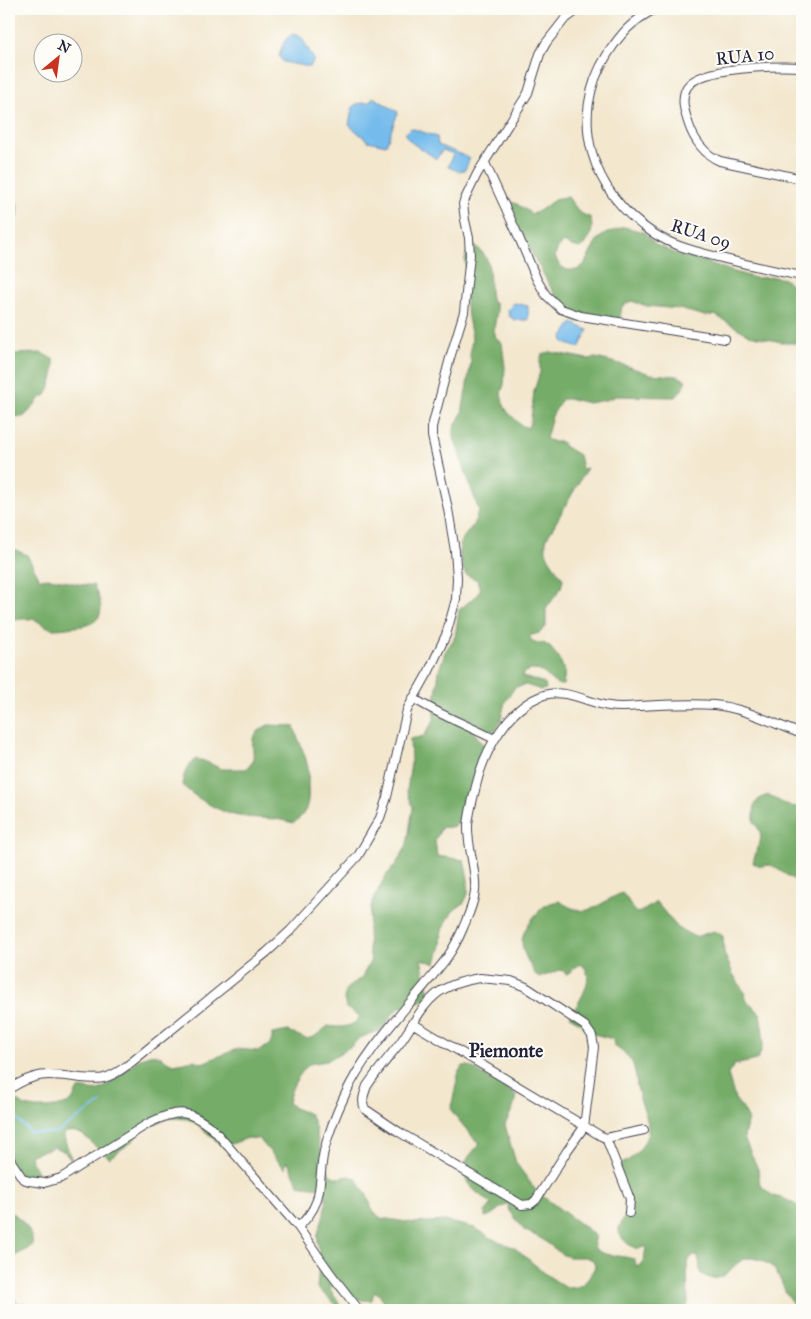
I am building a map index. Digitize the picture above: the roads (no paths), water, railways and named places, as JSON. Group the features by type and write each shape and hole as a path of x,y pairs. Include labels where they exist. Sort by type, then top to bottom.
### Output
{"street":[{"path":"9,1089 24,1080 38,1075 54,1074 97,1079 105,1078 119,1071 266,953 290,931 358,856 380,818 387,797 407,710 429,671 446,634 456,599 455,551 432,436 432,427 466,300 470,255 463,204 467,192 528,93 540,54 546,42 564,20 579,9"},
{"name":"RUA 09","path":"655,9 638,18 625,29 603,62 592,89 587,110 587,127 594,160 608,189 629,213 645,227 683,248 802,276"},
{"name":"RUA 10","path":"802,67 779,66 711,73 696,79 688,86 684,99 684,110 691,132 704,151 712,158 802,180"},
{"path":"485,164 537,280 553,303 566,311 581,316 725,339"},
{"path":"298,1228 314,1210 318,1199 324,1151 345,1094 359,1069 388,1030 447,960 472,906 475,882 469,847 468,824 476,784 482,764 494,739 516,713 533,700 546,694 556,693 624,708 686,705 736,709 802,734"},
{"path":"413,698 453,721 494,739"},
{"path":"480,978 511,981 526,988 585,1026 592,1036 594,1047 584,1127 536,1200 530,1204 522,1205 365,1109 362,1100 367,1086 406,1033 434,995 445,987 459,981 480,978"},
{"path":"412,1023 601,1136 606,1138 644,1130"},
{"path":"388,1030 406,1033"},
{"path":"388,1030 399,1044"},
{"path":"9,1158 23,1179 44,1183 62,1178 149,1123 164,1116 186,1113 199,1118 214,1130 298,1228 359,1310"},
{"path":"606,1138 630,1199 630,1213"}],"water":[{"path":"294,34 302,38 314,60 310,67 283,62 279,56 286,40"},
{"path":"373,97 398,112 386,145 368,141 349,125 352,109 356,104 370,102"},
{"path":"411,128 437,137 438,145 470,158 465,170 458,171 448,167 453,154 443,150 436,159 415,145 405,134"},
{"path":"514,303 528,306 528,320 515,320 509,316 508,309"},
{"path":"572,323 588,330 579,348 564,343 562,338"}],"waterway":[{"path":"9,1111 31,1133 56,1133 101,1103"}],"district":[{"name":"Piemonte","path":"506,1050"}]}
